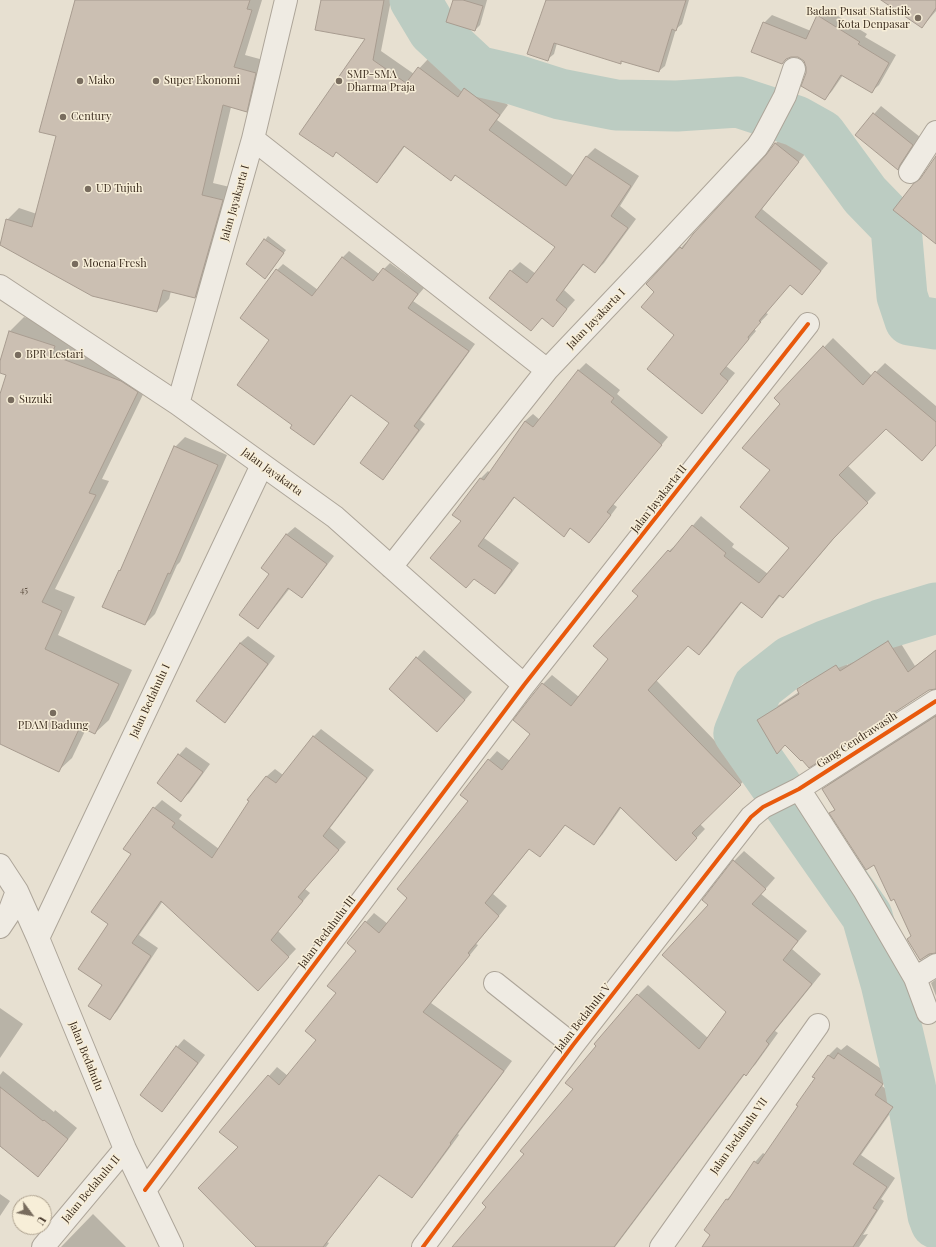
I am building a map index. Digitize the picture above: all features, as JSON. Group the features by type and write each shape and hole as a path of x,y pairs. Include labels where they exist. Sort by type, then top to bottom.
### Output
{"street":[{"name":"Jalan Jayakarta I","path":"178,404 253,139 286,0"},
{"name":"Jalan Jayakarta I","path":"391,566 548,370 735,171 763,138 785,96 794,70"},
{"path":"910,172 936,132"},
{"path":"253,139 548,370"},
{"name":"Jalan Jayakarta","path":"0,286 178,404 335,518 524,685"},
{"name":"Jalan Jayakarta II","path":"524,685 808,324"},
{"name":"Jalan Bedahulu I","path":"38,938 262,465"},
{"name":"Jalan Bedahulu III","path":"145,1190 524,685"},
{"name":"Gang Cendrawasih","path":"763,807 794,792 936,701"},
{"path":"794,792 864,890 916,978 928,1013"},
{"name":"Jalan Bedahulu V","path":"423,1247 573,1045 710,871 745,823 763,807"},
{"name":"Jalan Bedahulu","path":"0,865 17,891 38,938 125,1149 172,1247"},
{"path":"0,927 8,915 17,891"},
{"path":"916,978 936,965"},
{"path":"495,984 573,1045"},
{"name":"Jalan Bedahulu VII","path":"661,1247 818,1025"},
{"name":"Jalan Bedahulu II","path":"42,1247 125,1149"}],"building":[{"path":"75,0 250,0 247,9 252,10 234,67 256,73 247,112 223,105 202,195 223,200 195,298 163,290 157,312 92,296 0,245 6,219 32,227 56,136 39,132"},
{"path":"321,0 384,0 373,60 406,83 418,67 458,97 464,88 500,115 489,130 566,186 586,156 631,186 611,216 628,228 595,273 583,264 556,300 567,309 553,327 542,318 531,331 489,298 510,270 527,283 555,247 455,175 451,181 404,146 377,183 336,152 333,157 299,134 365,39 315,30"},
{"path":"453,0 463,0 483,6 475,31 446,22"},
{"path":"546,0 686,0 676,31 672,29 659,72 621,61 621,64 554,43 548,61 527,54"},
{"name":"Badan Pusat Statistik Kota Denpasar","path":"881,0 936,0 936,8 922,28"},
{"path":"817,15 860,42 858,44 889,63 872,93 841,75 825,100 801,86 806,73 806,67 804,61 798,57 786,59 782,64 751,52 763,22 806,39"},
{"path":"873,113 913,145 898,170 855,135"},
{"path":"775,143 799,162 755,217 821,271 802,295 790,285 759,321 761,322 748,337 749,339 720,374 728,381 702,414 647,369 674,335 641,307 654,292 646,284 680,247 682,249 693,234 766,155"},
{"path":"936,156 936,244 893,210 914,183 920,179"},
{"path":"264,239 284,253 265,279 246,264"},
{"path":"342,257 373,281 383,268 418,294 408,308 469,351 414,426 419,430 383,480 360,463 389,423 351,395 314,445 290,428 292,425 237,385 269,340 240,318 276,269 312,296"},
{"path":"9,331 55,346 52,355 121,381 138,392 89,493 96,495 42,602 62,611 45,649 119,684 95,734 80,727 59,772 0,744 0,394 6,375 0,373 0,361"},
{"path":"823,346 863,385 875,371 936,422 936,445 922,461 886,429 839,475 868,503 833,539 783,598 779,595 762,618 741,602 699,655 688,646 648,690 741,785 692,833 697,838 676,861 620,807 594,845 565,825 540,857 529,849 485,903 499,916 468,953 470,955 423,1012 504,1071 450,1143 451,1144 412,1198 379,1175 323,1247 256,1247 198,1188 238,1147 219,1132 268,1075 279,1085 316,1040 305,1031 336,993 327,986 356,951 347,943 365,921 379,933 407,898 397,889 468,801 460,795 488,759 502,770 530,734 513,720 530,698 542,683 571,706 608,659 593,646 638,596 632,591 668,550 670,552 692,525 726,553 724,556 759,583 789,548 740,507 770,470 742,448 780,404 774,398"},
{"path":"578,370 614,398 611,402 662,445 607,512 611,515 589,543 570,528 564,537 514,497 478,546 512,570 495,594 474,579 466,588 430,558 461,521 452,515 480,478 484,480 525,421 533,427"},
{"path":"174,446 218,465 170,574 168,573 145,625 102,607 119,570 120,571"},
{"path":"286,534 327,564 302,598 288,588 258,629 239,615 269,574 261,568"},
{"path":"888,641 908,672 936,650 936,689 929,690 809,768 785,745 777,754 757,720 799,694 797,689 836,665 840,671"},
{"path":"240,643 268,664 225,723 196,701"},
{"path":"416,657 465,700 437,732 389,689"},
{"path":"936,716 936,953 929,954 920,960 907,939 911,936 894,899 891,901 874,865 866,870 829,813 835,810 822,789"},
{"path":"313,736 367,778 323,836 339,850 298,897 303,901 271,940 289,957 258,991 161,901 132,943 151,956 110,1020 88,1006 102,985 78,969 108,924 91,912 131,854 123,849 153,807 175,823 172,827 212,858 249,801 247,800 266,776 276,783"},
{"path":"178,754 203,772 181,802 157,783"},
{"path":"733,860 766,889 752,904 798,941 783,960 812,984 766,1041 769,1044 746,1076 744,1074 614,1247 452,1247 486,1207 482,1203 524,1154 520,1151 573,1089 565,1083 596,1046 594,1044 637,994 699,1049 726,1012 662,955 708,905 702,900"},
{"path":"176,1046 198,1063 162,1112 140,1095"},
{"path":"838,1053 883,1084 875,1095 893,1107 853,1164 887,1187 873,1208 877,1210 853,1247 702,1247 710,1235 704,1230 726,1199 728,1200 754,1161 758,1164 798,1106 796,1105 815,1078 812,1077 828,1055 834,1059"},
{"path":"0,1087 68,1139 38,1177 0,1146"}],"waterway":[{"path":"415,0 433,30 477,71 516,80 560,94 616,105 677,106 738,102 796,121 821,135 865,195 896,227 902,296 910,320 936,324"},
{"path":"936,608 880,625 827,645 791,661 758,687 739,733 867,916 886,983 910,1085 933,1215 936,1223"}],"cycle path":[{"path":"145,1190 524,685 808,324"},
{"path":"423,1247 573,1045 751,817 763,807 799,789 936,701"}],"place":[{"name":"Badan Pusat Statistik Kota Denpasar","path":"918,18"},
{"name":"Mako","path":"80,81"},
{"name":"Super Ekonomi","path":"156,81"},
{"name":"SMP-SMA Dharma Praja","path":"339,81"},
{"name":"Century","path":"63,117"},
{"name":"UD Tujuh","path":"88,189"},
{"name":"Moena Fresh","path":"75,264"},
{"name":"BPR Lestari","path":"18,355"},
{"name":"Suzuki","path":"11,400"},
{"name":"PDAM Badung","path":"53,713"}]}
